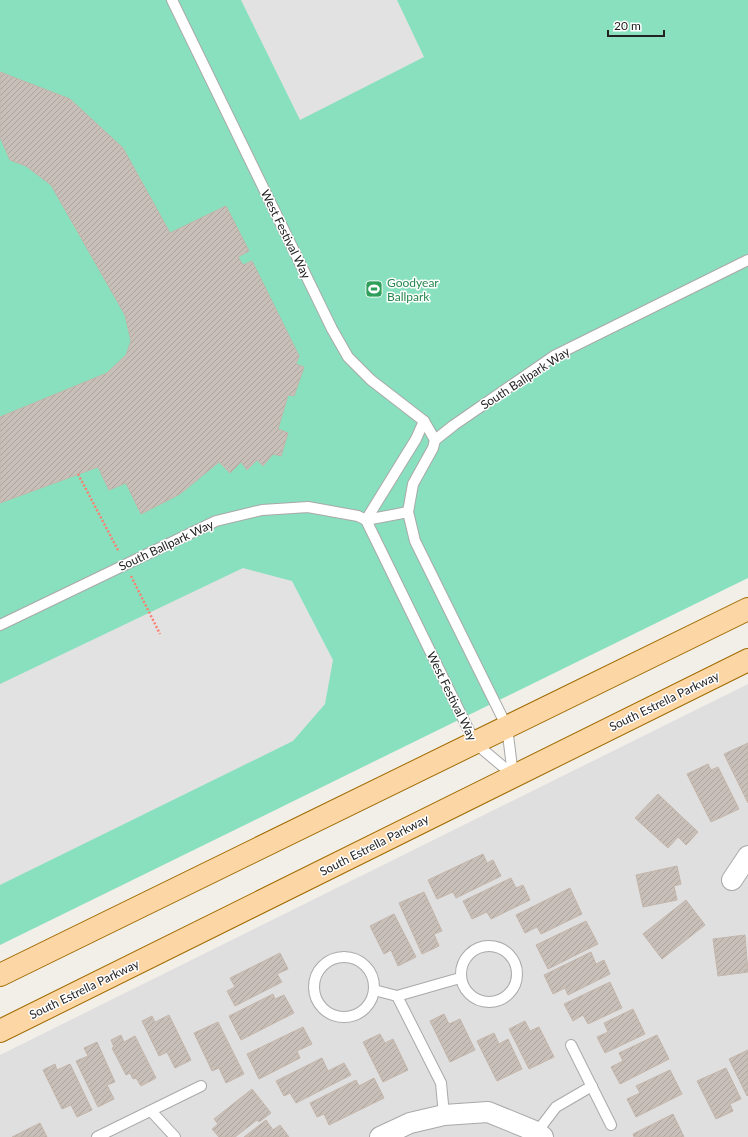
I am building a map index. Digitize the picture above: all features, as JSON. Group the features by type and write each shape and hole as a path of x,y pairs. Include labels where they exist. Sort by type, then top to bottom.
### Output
{"main road":[{"path":"0,975 748,609"},
{"name":"South Estrella Parkway","path":"0,1031 278,894 513,775 748,660"}],"street":[{"path":"732,880 748,856"},
{"path":"380,1137 410,1123 444,1115 488,1112 540,1135"}],"lane":[{"name":"West Festival Way","path":"172,0 328,322 348,357 371,380 424,421 435,440"},
{"name":"South Ballpark Way","path":"0,625 216,521 262,510 308,507 358,516 366,520 408,512 413,484 433,448 435,440 454,425 554,356 748,260"},
{"path":"366,520 416,439 424,421"},
{"path":"408,512 415,541 507,727 513,775"},
{"name":"West Festival Way","path":"366,520 475,743 513,775"},
{"path":"487,946 500,948 511,956 516,964 516,982 508,995 496,1002 486,1003 469,995 463,987 460,978 464,960 470,953 487,946"},
{"path":"344,957 354,958 369,970 373,980 374,990 371,999 362,1010 349,1016 340,1016 322,1007 317,999 315,980 319,971 334,959 344,957"},
{"path":"374,990 397,996 460,978"},
{"path":"397,996 440,1083 444,1115"},
{"path":"571,1045 612,1126"},
{"path":"97,1137 201,1086"},
{"path":"540,1135 556,1107 592,1086"},
{"path":"151,1111 174,1137"}],"shaded area":[{"path":"241,0 397,0 424,57 300,120"},
{"path":"243,568 292,581 333,660 325,704 293,741 0,885 0,684"},
{"path":"748,684 748,1137 0,1137 0,1055"}],"green space":[{"name":"Goodyear Ballpark","path":"0,0 748,0 748,578 0,945"}],"building":[{"path":"0,72 70,99 123,148 170,233 226,206 249,251 238,257 243,265 252,261 299,356 296,364 304,367 294,396 288,395 278,429 288,433 281,456 273,454 263,466 257,460 247,470 241,462 230,473 219,462 180,494 141,514 126,483 109,490 98,467 0,503 0,417 107,373 126,355 131,341 125,315 51,185 26,166 10,160 0,137"},
{"path":"748,743 748,803 724,754"},
{"path":"708,764 711,770 718,767 739,809 711,822 687,774"},
{"path":"658,794 698,832 686,845 678,837 668,848 635,818"},
{"path":"483,854 487,863 493,860 501,876 456,898 453,892 437,899 428,880"},
{"path":"677,866 681,884 674,886 677,900 643,907 636,875"},
{"path":"511,878 516,888 523,885 530,900 491,919 487,912 472,919 463,901"},
{"path":"570,888 582,914 541,934 537,927 525,933 516,915"},
{"path":"424,892 442,931 434,934 439,946 422,954 399,903"},
{"path":"686,900 705,925 662,959 643,934"},
{"path":"394,914 416,957 398,966 391,950 384,954 370,926"},
{"path":"586,921 598,944 548,969 536,945"},
{"path":"745,935 748,972 718,976 713,939"},
{"path":"591,952 596,964 604,960 610,974 568,995 565,988 553,994 544,975"},
{"path":"280,953 288,969 277,974 282,982 235,1006 227,991 235,987 230,978"},
{"path":"610,982 622,1008 588,1024 583,1015 573,1021 564,1004"},
{"path":"273,994 275,999 284,995 294,1013 241,1040 229,1016"},
{"path":"633,1009 645,1034 605,1053 597,1037 608,1032 604,1023"},
{"path":"444,1014 449,1024 460,1019 475,1050 450,1062 430,1021"},
{"path":"169,1015 191,1060 175,1068 167,1052 159,1056 142,1021 152,1016 155,1022"},
{"path":"525,1021 530,1031 539,1027 554,1057 529,1069 509,1029"},
{"path":"218,1022 244,1074 226,1083 219,1068 212,1071 194,1033"},
{"path":"303,1027 312,1044 297,1051 300,1058 259,1079 247,1054"},
{"path":"494,1033 499,1044 508,1039 522,1069 497,1081 477,1041"},
{"path":"380,1034 385,1043 393,1039 408,1070 383,1082 363,1042"},
{"path":"121,1035 124,1042 135,1036 156,1078 141,1086 136,1078 133,1079 130,1073 126,1075 112,1048 114,1047 111,1040"},
{"path":"657,1035 669,1059 620,1084 611,1067 623,1061 619,1053"},
{"path":"97,1042 115,1082 107,1085 114,1099 98,1107 76,1061 88,1056 84,1048"},
{"path":"748,1050 748,1095 747,1096 729,1059"},
{"path":"322,1058 328,1071 344,1063 351,1075 296,1103 290,1093 284,1096 276,1081"},
{"path":"55,1064 57,1070 70,1064 92,1110 77,1117 71,1105 62,1109 43,1070"},
{"path":"726,1068 741,1099 730,1104 733,1111 716,1119 697,1081"},
{"path":"670,1070 682,1094 636,1117 627,1099 640,1093 636,1086"},
{"path":"374,1078 384,1098 329,1125 324,1114 317,1117 310,1103 356,1080 359,1086"},
{"path":"252,1089 271,1113 259,1122 257,1120 235,1137 219,1137 212,1129 218,1124 214,1119"},
{"path":"673,1114 684,1137 634,1137 633,1134"},
{"path":"266,1120 273,1130 280,1125 289,1137 244,1137"},
{"path":"40,1123 47,1137 12,1137"}],"place":[{"name":"Goodyear Ballpark","path":"374,289"}]}
